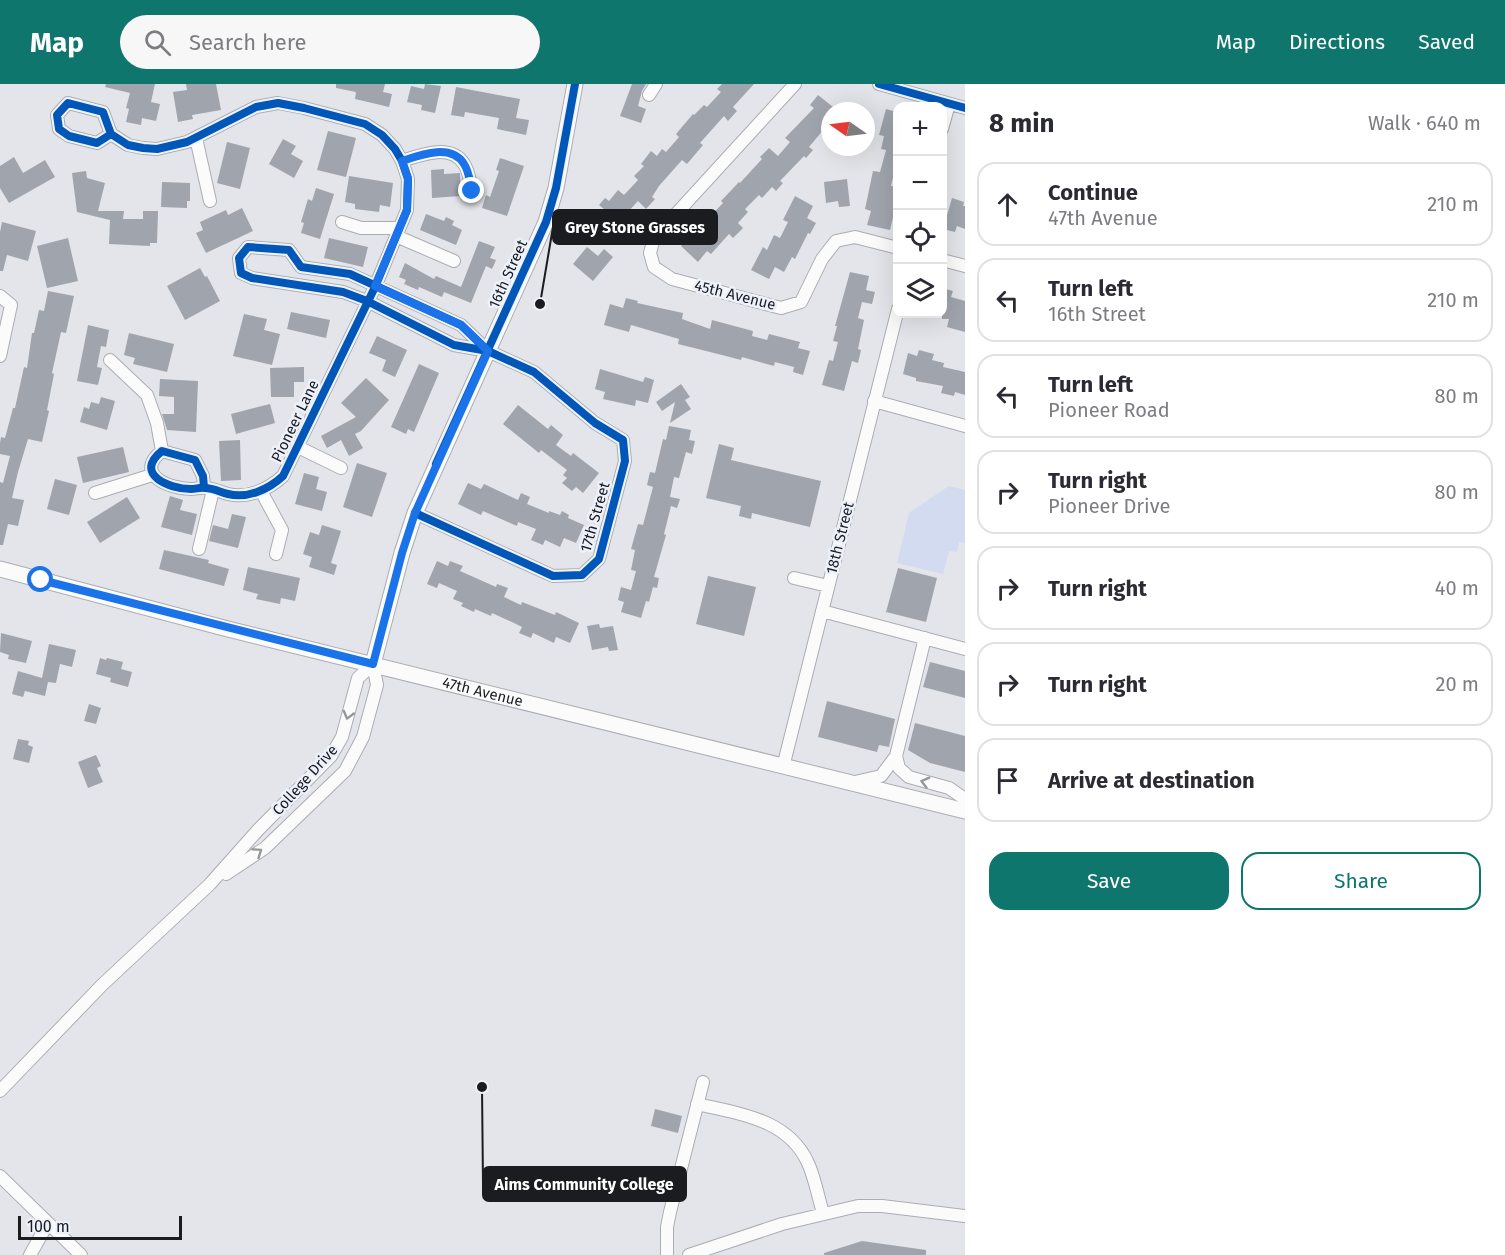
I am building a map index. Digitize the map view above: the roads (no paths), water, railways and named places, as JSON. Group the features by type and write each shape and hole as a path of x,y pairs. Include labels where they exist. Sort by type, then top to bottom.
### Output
{"main road":[{"name":"16th Street","path":"373,664 402,553 415,513 546,222 556,188 575,84"},
{"name":"47th Avenue","path":"0,569 965,811"}],"street":[{"path":"649,95 656,84"},
{"name":"45th Avenue","path":"795,84 654,238 650,253 654,267 672,279 781,308 801,302 822,259 836,241 855,237 893,247"},
{"path":"879,84 965,108"},
{"path":"111,134 128,145 143,148 171,147 196,138 256,107 278,104 304,108 365,124 382,135 402,161 429,152 447,153 458,158 464,163 472,191"},
{"path":"947,111 949,104"},
{"path":"196,138 210,201"},
{"name":"Pioneer Lane","path":"152,475 160,481 190,489 208,489 231,495 261,491 283,476 375,286 407,210 408,178 402,161"},
{"path":"342,222 362,228 398,232 454,261"},
{"path":"298,285 301,267 290,250 248,247 238,258 241,273 252,278 343,292 367,301 454,345 488,351"},
{"path":"947,261 965,266"},
{"path":"301,267 350,274 461,325 488,351"},
{"path":"0,296 11,306 0,356"},
{"name":"18th Street","path":"783,767 895,318"},
{"name":"17th Street","path":"415,513 554,576 582,575 599,559 625,460 622,440 595,423 534,372 488,351"},
{"path":"110,360 147,395 162,451"},
{"path":"874,401 965,426"},
{"path":"298,447 341,468"},
{"path":"95,493 152,475 153,458 162,451"},
{"path":"162,451 195,460 208,489 199,549"},
{"path":"261,491 282,530 276,554"},
{"path":"794,578 828,586"},
{"path":"822,611 965,649"},
{"path":"850,783 881,776 896,756 925,639"},
{"name":"College Drive","path":"0,1091 102,985 210,884 330,756 342,737 358,678 373,664"},
{"name":"College Drive","path":"210,884 265,848 345,771 363,737 377,685 373,664"},
{"path":"896,756 899,768 909,777 949,788 965,799"},
{"path":"667,1255 670,1212 703,1082"},
{"path":"697,1104 763,1121 778,1128 792,1139 810,1166 823,1213"},
{"path":"0,1176 81,1255"},
{"path":"689,1255 782,1224 858,1206 882,1206 965,1216"},
{"path":"30,1255 48,1223"}],"place":[{"name":"Grey Stone Grasses","path":"540,304"},
{"name":"Aims Community College","path":"482,1087"}]}
